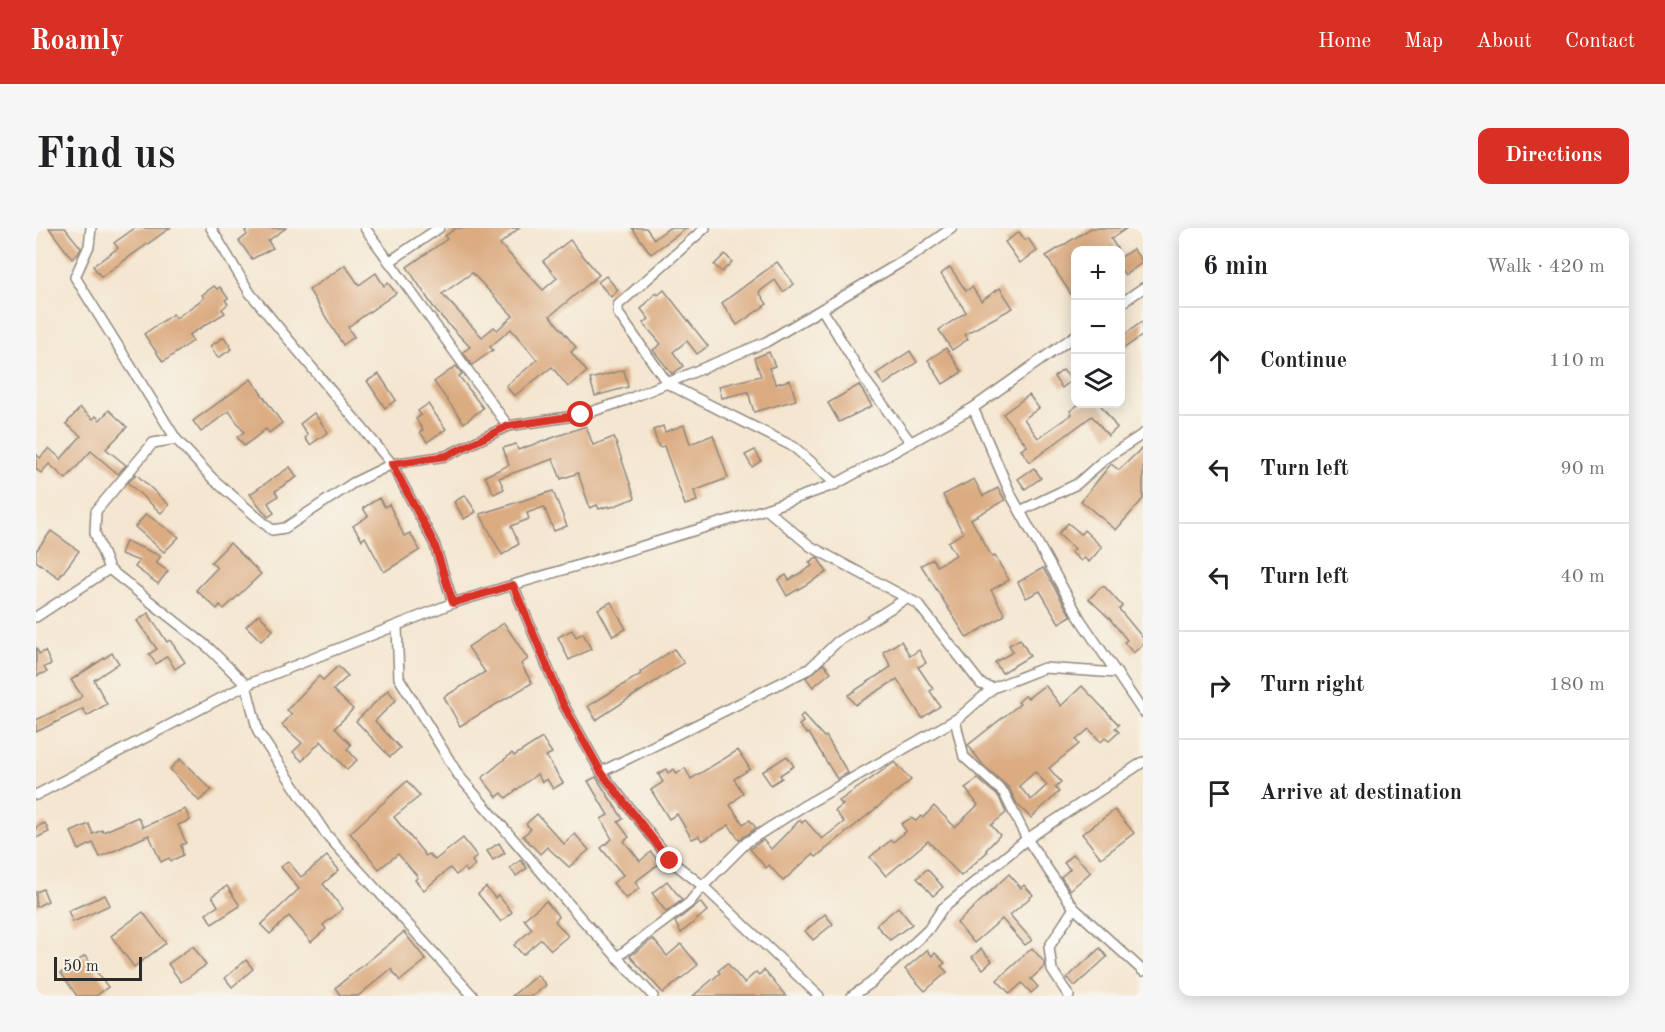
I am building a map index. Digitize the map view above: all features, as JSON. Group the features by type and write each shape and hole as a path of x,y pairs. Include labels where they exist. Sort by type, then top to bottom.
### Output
{"street":[{"path":"91,228 89,246 75,277 176,439 213,479 272,530 285,528 353,483 392,464 446,456 508,426 581,415 668,384 766,342 915,254 952,228"},
{"path":"211,228 250,293 392,464 434,543 453,603"},
{"path":"365,228 508,426"},
{"path":"388,262 438,228"},
{"path":"705,228 618,305 618,314 668,384 794,447 836,484"},
{"path":"1125,301 1143,288"},
{"path":"822,309 866,380 911,443"},
{"path":"36,795 246,685 453,603 766,509 836,484 973,408 1071,339"},
{"path":"973,408 1020,511 1080,619 1143,712"},
{"path":"1020,511 1077,484 1105,459 1143,434"},
{"path":"176,439 153,443 96,511 95,534 108,569 209,648 246,685 258,732 326,834 473,996"},
{"path":"766,509 810,546 918,604 981,684 993,688"},
{"path":"36,617 108,569"},
{"path":"513,585 563,704 601,772 670,861 703,886 819,996"},
{"path":"601,772 809,669 837,642 907,598"},
{"path":"397,626 399,678 459,776 653,996"},
{"path":"617,957 688,903 747,843 802,807 955,720 993,688 1044,668 1117,673"},
{"path":"955,720 964,757 1004,793 1027,839 1074,908 1143,971"},
{"path":"852,996 870,983 928,930 942,909 1027,839 1143,762"},
{"path":"1069,996 1052,970 1048,947 1074,908"}],"building":[{"path":"49,228 65,228 81,248 78,254 72,259"},
{"path":"135,228 170,228 101,277 93,266 118,248 114,243"},
{"path":"250,228 286,228 268,241 273,248 252,259 239,241 247,235 245,231"},
{"path":"456,228 519,228 500,244 543,290 557,278 543,261 570,240 599,275 550,316 576,347 571,352 587,372 568,387 552,367 514,396 506,386 537,360 511,329 490,347 493,350 472,365 463,352 470,347 436,311 407,267 447,239 445,236","holes":["472,273 513,316 497,330 494,327 482,337 442,294"]},
{"path":"632,228 646,228 654,239 669,228 687,228 651,254"},
{"path":"1091,228 1127,228 1111,239 1115,246 1071,246 1071,294 1046,256"},
{"path":"1019,232 1025,240 1028,238 1037,251 1020,263 1005,242"},
{"path":"1133,249 1143,262 1125,275 1125,255"},
{"path":"725,254 732,262 722,272 714,265"},
{"path":"777,262 794,284 783,292 775,280 759,292 767,304 737,325 722,303"},
{"path":"345,265 359,285 376,273 384,286 388,283 396,293 348,327 354,337 343,345 309,290"},
{"path":"950,267 966,291 972,287 981,301 1000,288 1013,308 965,334 968,339 952,350 939,330 966,312 941,274"},
{"path":"606,276 618,290 611,297 598,282"},
{"path":"214,286 217,289 220,287 228,298 225,300 228,304 222,309 225,313 189,335 193,341 163,362 144,334 173,314 176,318 204,298 202,295"},
{"path":"664,290 708,346 697,354 687,341 673,352 683,366 672,374 653,350 661,344 643,323 649,319 641,309 656,293 658,295"},
{"path":"1143,321 1143,335 1125,348 1125,334"},
{"path":"224,337 232,349 218,358 210,346"},
{"path":"946,348 962,372 943,384 928,360"},
{"path":"910,351 917,362 884,385 876,374"},
{"path":"769,352 775,366 769,368 776,384 790,380 796,400 754,412 748,392 722,398 719,386 761,376 754,358"},
{"path":"456,366 462,374 459,376 483,408 464,423 434,382"},
{"path":"624,370 628,387 595,396 590,379"},
{"path":"1063,370 1071,381 1062,388 1054,377"},
{"path":"379,374 396,400 385,408 367,381"},
{"path":"251,379 282,423 269,433 266,429 244,446 237,437 244,432 229,411 201,432 193,421"},
{"path":"859,385 872,406 839,422 828,403"},
{"path":"1029,395 1039,408 1024,419 1038,438 1072,414 1070,411 1074,408 1103,408 1117,428 1108,436 1092,416 1030,462 1021,450 1027,446 1003,414"},
{"path":"428,404 446,429 427,442 420,432 423,430 416,419 421,415 418,411"},
{"path":"80,408 93,419 96,416 100,420 109,410 127,427 106,449 126,465 118,474 91,451 66,479 49,464 41,473 36,469 36,454 40,458 49,448 61,459 81,436 66,424"},
{"path":"314,413 328,432 310,445 305,438 308,435 300,424"},
{"path":"684,425 690,444 713,435 728,478 694,491 697,501 685,505 664,446 659,447 653,430 663,426 665,432"},
{"path":"586,426 593,445 614,437 635,498 609,508 609,506 599,509 597,505 590,508 578,473 561,479 553,459 499,478 504,489 494,494 485,476 509,465 503,448 516,444 518,450"},
{"path":"1143,447 1143,499 1116,530 1081,501 1111,464 1119,470"},
{"path":"755,450 761,461 752,467 745,455"},
{"path":"290,467 297,477 275,491 278,496 268,503 274,513 268,517 250,494"},
{"path":"1034,468 1041,478 1025,489 1018,479"},
{"path":"136,474 169,505 161,513 128,483"},
{"path":"974,479 983,496 998,488 1005,500 971,519 992,557 995,556 1009,580 991,590 1005,615 967,638 921,565 933,559 937,566 956,555 948,542 963,533 943,495"},
{"path":"553,491 567,526 554,531 544,507 527,513 529,519 511,526 519,544 502,555 480,514"},
{"path":"465,495 476,512 464,519 454,502"},
{"path":"379,498 385,507 389,504 404,536 410,533 420,550 384,572 365,537 362,540 353,526 368,516 363,508"},
{"path":"146,514 179,537 164,552 135,527"},
{"path":"1068,523 1081,534 1084,530 1102,547 1089,562 1084,558 1081,561 1071,552 1075,549 1058,534"},
{"path":"51,531 79,551 59,578 36,561 36,551"},
{"path":"126,541 161,556 156,563 168,571 158,584 135,567 139,561 121,554"},
{"path":"230,543 261,574 224,609 220,605 217,609 196,590 217,568 211,562"},
{"path":"817,557 827,572 787,596 778,580 786,575 789,580 812,566 809,562"},
{"path":"1043,568 1071,616 1059,623 1040,591 1026,598 1018,582"},
{"path":"1101,587 1105,587 1122,606 1119,609 1143,638 1143,645 1133,653 1124,642 1127,640 1089,599"},
{"path":"611,602 626,629 613,636 598,609"},
{"path":"148,613 167,642 170,640 185,662 175,669 167,656 156,664 149,654 157,649 137,621"},
{"path":"259,614 273,630 261,641 246,626"},
{"path":"504,623 528,659 521,664 532,683 460,726 444,697 485,672 468,647"},
{"path":"572,630 576,637 583,633 591,649 569,660 558,637"},
{"path":"1020,639 1030,656 1002,673 995,662 1013,652 1009,645"},
{"path":"901,641 910,656 919,650 926,663 918,667 933,689 930,691 940,706 922,718 897,679 855,705 848,695 891,667 883,652"},
{"path":"36,647 39,654 45,651 51,664 44,667 47,672 36,676"},
{"path":"674,649 684,663 596,720 588,706 641,674 640,672"},
{"path":"112,653 119,663 94,680 107,704 87,716 83,709 36,732 36,720 82,696 71,680"},
{"path":"824,664 831,672 813,687 806,678"},
{"path":"338,666 348,676 333,690 353,709 335,728 351,745 347,749 357,760 347,770 321,741 302,761 293,752 302,743 282,725 292,714 287,710 319,676 323,680"},
{"path":"1045,685 1061,706 1082,686 1119,725 1115,728 1119,732 1109,741 1105,738 1101,742 1089,729 1076,740 1079,744 1049,768 1061,782 1055,787 1059,792 1031,818 1017,804 1009,788 983,765 968,745 1020,704 1018,702 1025,696 1028,698","holes":["1035,772 1047,785 1031,800 1019,786"]},
{"path":"388,690 396,700 375,721 400,748 390,757 356,721"},
{"path":"803,714 824,737 826,736 848,773 837,779 809,733 807,734 799,725 803,722 800,717"},
{"path":"542,738 552,753 546,756 563,783 553,789 547,779 542,782 537,774 506,798 502,793 497,797 482,778 512,753 514,756"},
{"path":"738,750 750,769 734,779 743,793 730,805 743,824 750,820 756,828 739,840 729,825 702,841 699,836 692,839 677,814 669,819 651,790 663,782 658,774 666,769 668,773 674,769 677,774 685,768 691,779"},
{"path":"787,756 794,766 780,775 782,778 771,785 762,772"},
{"path":"180,759 212,790 199,801 170,769"},
{"path":"895,762 911,780 816,857 813,854 783,881 769,865 766,868 750,849 763,840 771,849 800,820 802,823 805,820 822,839 844,822 835,811 843,805 839,801"},
{"path":"596,777 623,819 618,822 629,837 624,841 640,861 651,852 660,863 635,882 639,888 626,899 613,883 623,875 601,848 612,839 601,819 608,815 588,781"},
{"path":"978,779 999,797 1006,813 991,825 1000,835 986,850 987,852 961,876 928,841 886,876 870,857 906,831 901,824 911,818 916,821 921,816 923,818 934,806 955,827 978,805 965,788"},
{"path":"407,781 420,796 394,817 426,856 429,854 435,860 463,838 477,856 472,861 475,865 467,872 465,868 456,875 450,868 424,890 415,880 418,877 398,854 379,869 350,833"},
{"path":"185,809 190,820 178,825 186,843 181,845 183,855 171,861 169,858 161,862 149,835 100,857 93,843 79,850 71,832 89,824 93,834 102,830 103,832 138,817 143,827"},
{"path":"1115,810 1134,833 1101,858 1082,834"},
{"path":"537,814 564,844 575,834 589,850 569,867 547,847 540,854 523,836 531,829 526,824"},
{"path":"45,823 49,832 36,838 36,827"},
{"path":"499,843 505,853 493,860 487,851"},
{"path":"1073,854 1091,872 1070,890 1061,877 1070,869 1064,863"},
{"path":"327,856 339,870 323,884 343,909 323,925 326,929 311,942 289,916 270,934 261,925 299,889 281,867 288,861 301,877"},
{"path":"521,860 527,868 516,876 510,868"},
{"path":"927,869 943,887 933,896 917,878"},
{"path":"1009,874 1021,888 1024,885 1033,895 1010,915 1032,940 1025,945 1002,919 974,943 957,923"},
{"path":"667,881 682,900 666,912 652,893"},
{"path":"227,886 240,906 212,924 206,914 218,906 212,896"},
{"path":"486,887 495,898 498,895 512,912 501,922 478,894"},
{"path":"43,889 48,901 36,907 36,892"},
{"path":"105,895 110,905 73,922 68,911"},
{"path":"546,901 559,917 555,921 568,936 551,950 541,939 523,955 514,945 532,929 524,919"},
{"path":"700,902 707,911 681,933 675,922"},
{"path":"898,907 912,924 890,940 876,925"},
{"path":"143,912 166,943 134,967 111,936"},
{"path":"825,914 833,924 813,940 805,931"},
{"path":"404,932 426,960 400,981 391,969 358,996 341,996 335,988"},
{"path":"653,939 667,956 681,944 698,965 663,993 630,956"},
{"path":"193,946 206,965 181,982 168,964"},
{"path":"1032,948 1045,966 1031,979 1038,987 1031,993 1022,983 1010,994 997,980"},
{"path":"1100,948 1107,957 1075,986 1067,978"},
{"path":"981,949 992,961 983,969 972,957"},
{"path":"927,950 932,956 935,953 945,963 941,966 947,972 925,991 905,969"},
{"path":"85,956 108,987 96,996 77,996 61,973"},
{"path":"246,960 253,969 232,987 225,978"},
{"path":"727,963 744,983 756,972 759,975 764,970 786,996 693,996 720,973 718,971"},
{"path":"537,975 546,985 533,996 512,996"}],"route":[{"path":"581,415 541,423 508,426 446,456 392,464 434,543 453,603 513,585 563,704 601,772 670,861"}]}
